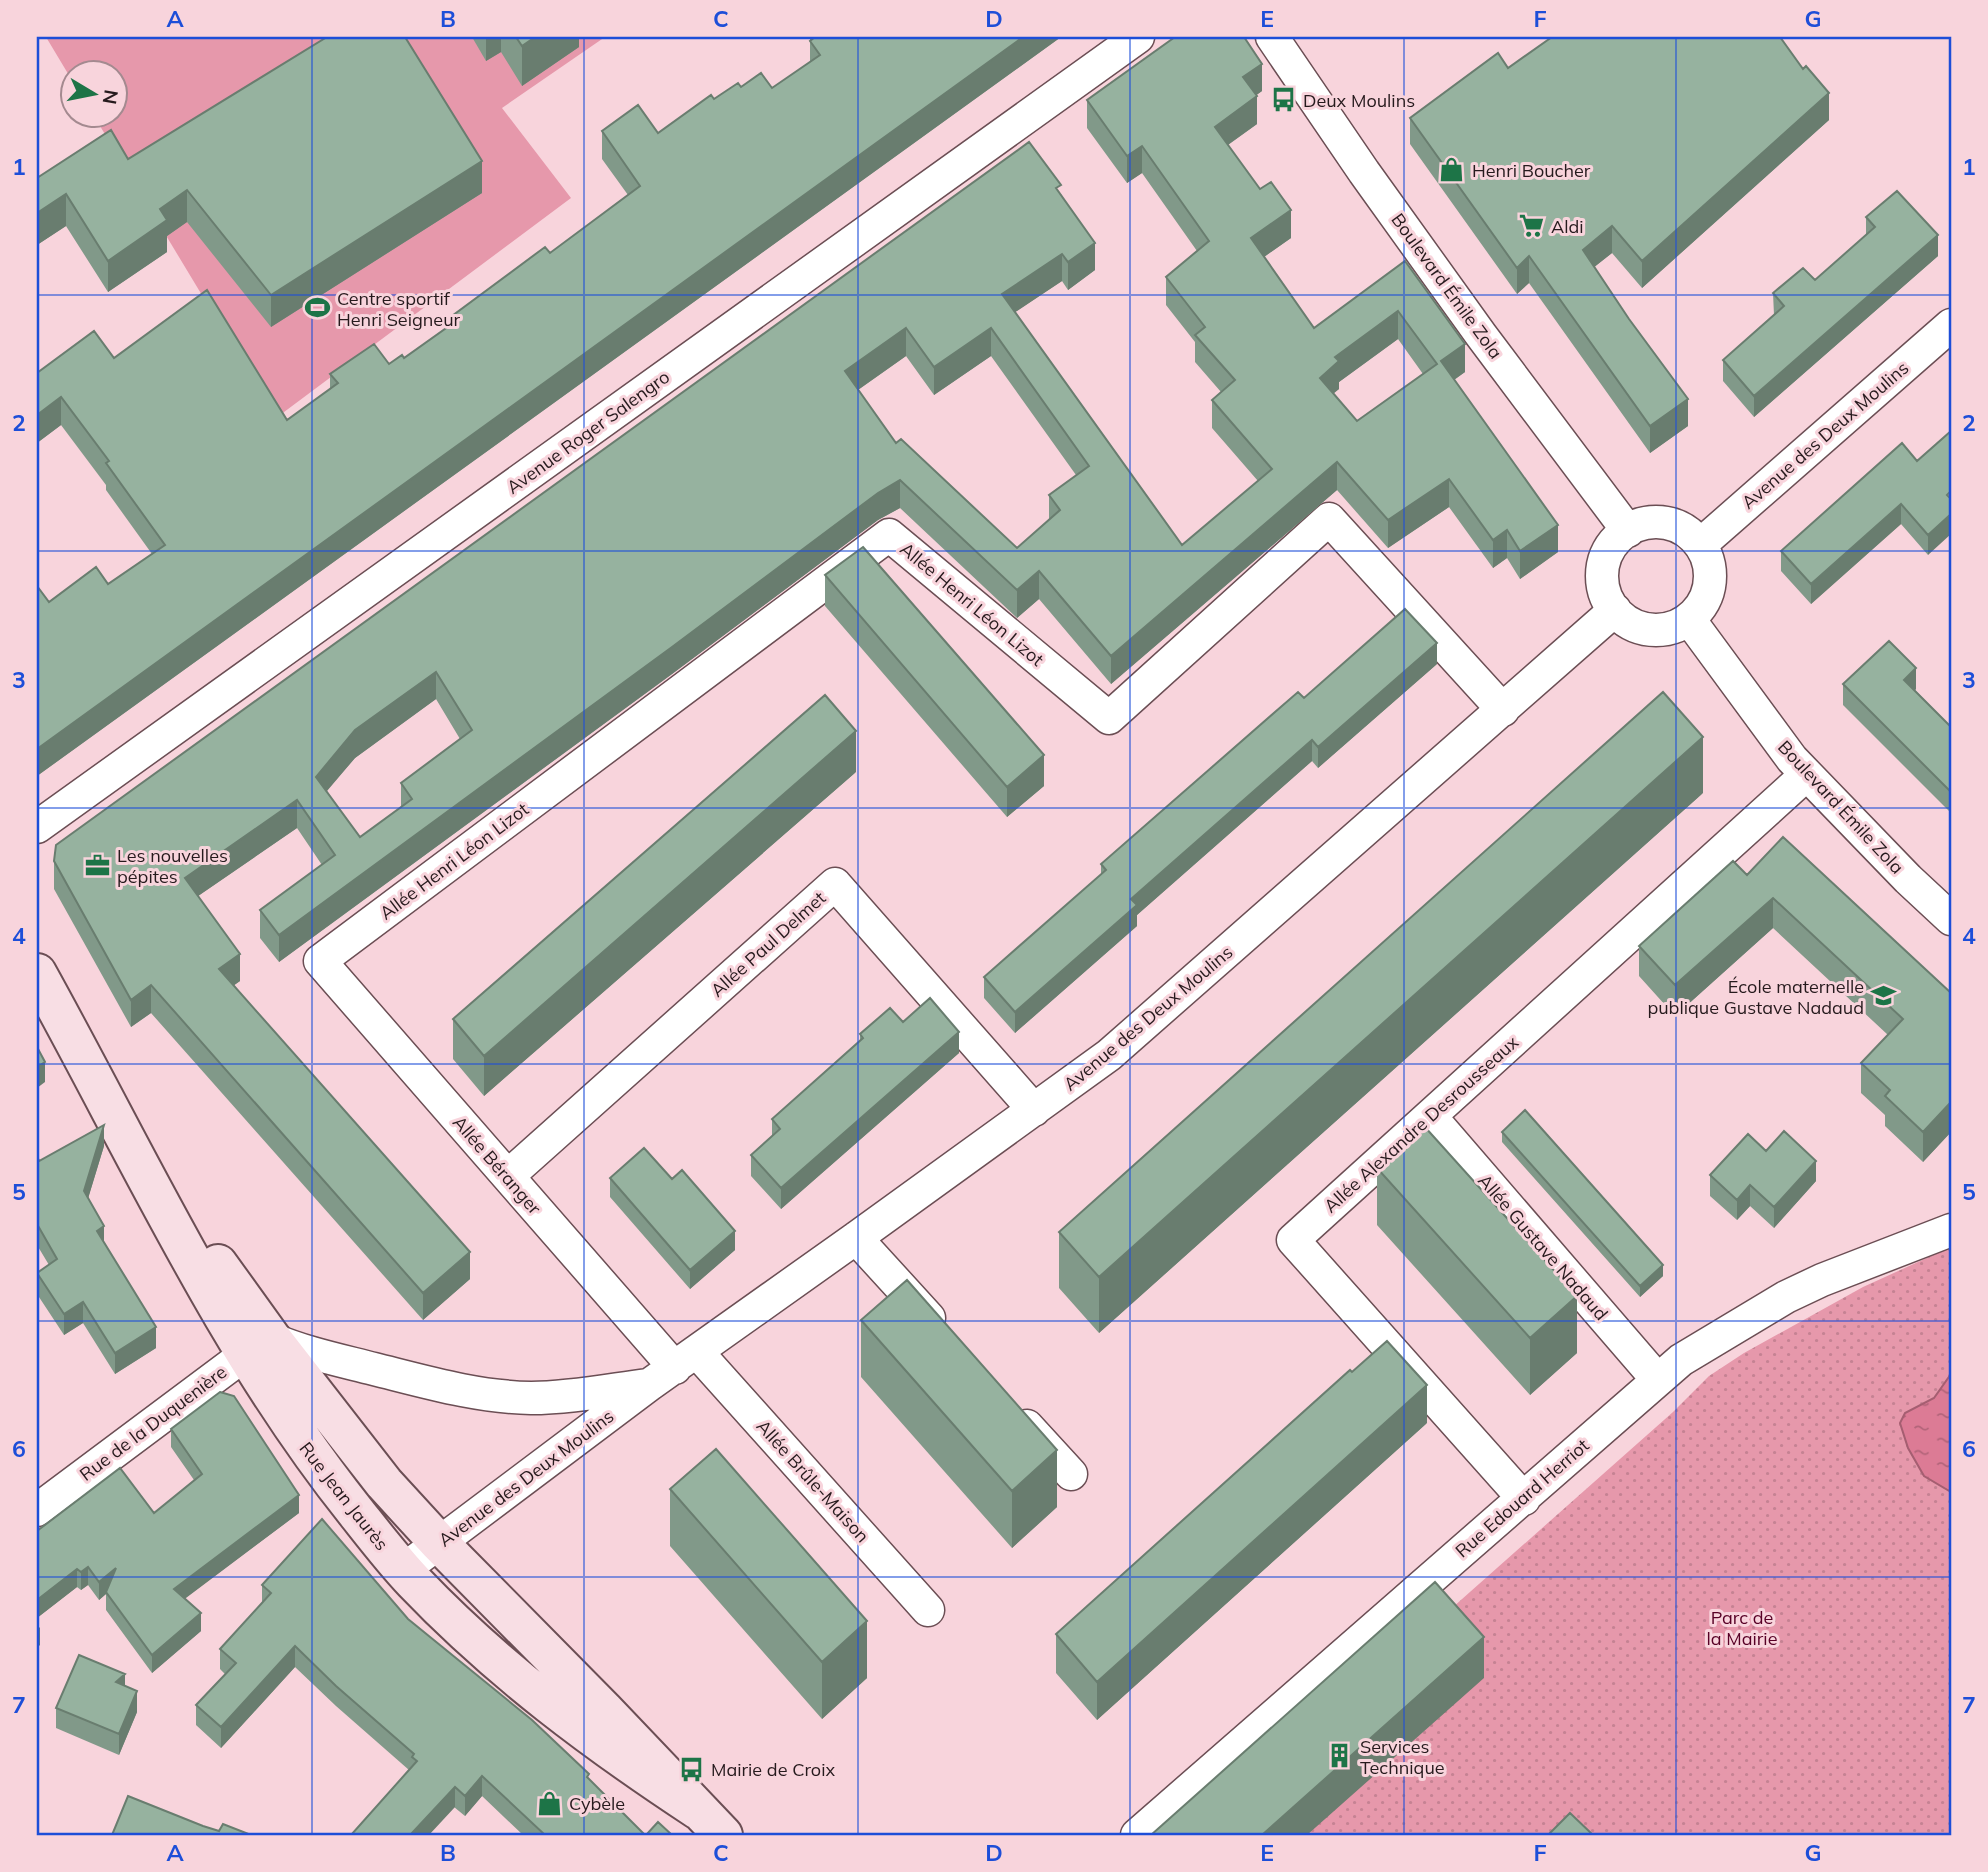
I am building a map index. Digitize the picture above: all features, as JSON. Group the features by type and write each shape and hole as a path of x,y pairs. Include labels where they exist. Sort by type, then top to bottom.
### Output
{"main road":[{"name":"Rue Jean Jaurès","path":"37,973 180,1242 259,1347 350,1440 439,1543 605,1711 710,1823"},
{"name":"Rue Jean Jaurès","path":"259,1347 325,1474 403,1570 477,1643 550,1707 710,1823"}],"street":[{"name":"Avenue Roger Salengro","path":"37,827 1139,37"},
{"name":"Boulevard Émile Zola","path":"1272,37 1364,173 1628,531"},
{"name":"Avenue des Deux Moulins","path":"1700,545 1951,324"},
{"name":"Allée Henri Léon Lizot","path":"320,961 889,535 1109,718 1329,519 1503,710"},
{"path":"1662,523 1679,528 1700,545 1710,570 1708,588 1702,605 1689,619 1664,629 1646,629 1629,622 1615,610 1606,595 1603,568 1614,543 1628,531 1644,524 1662,523"},
{"name":"Avenue des Deux Moulins","path":"403,1570 673,1369 1126,1041 1615,610"},
{"name":"Boulevard Émile Zola","path":"1689,619 1759,716 1807,775 1951,919"},
{"name":"Allée Alexandre Desrousseaux","path":"1524,1499 1293,1240 1807,775"},
{"name":"Allée Paul Delmet","path":"508,1176 835,884 1034,1110"},
{"name":"Allée Béranger","path":"320,961 673,1369"},
{"name":"Allée Gustave Nadaud","path":"1430,1116 1657,1379"},
{"name":"Rue Edouard Herriot","path":"1137,1835 1413,1592 1524,1499 1657,1379 1702,1346 1786,1297 1822,1280 1951,1230"},
{"path":"856,1238 950,1341"},
{"name":"Avenue des Deux Moulins","path":"259,1347 301,1350 464,1391 500,1396 566,1396 673,1369"},
{"name":"Rue de la Duquenière","path":"37,1510 259,1347"},
{"name":"Allée Brûle-Maison","path":"673,1369 929,1610"},
{"path":"1006,1403 1071,1475"}],"green space":[{"name":"Centre sportif Henri Seigneur","path":"46,37 605,37 502,108 571,198 276,418 102,130 130,130 130,60 60,60"},
{"name":"Parc de la Mairie","path":"1951,1247 1951,1835 1196,1835 1673,1412 1709,1376 1744,1353 1863,1287"}],"water":[{"path":"1951,1374 1951,1492 1924,1476 1908,1448 1900,1423 1905,1413 1934,1398"}],"building":[{"path":"327,37 405,37 482,161 271,295 187,190 160,209 167,220 108,261 66,194 37,213 37,178 111,130 128,159"},
{"path":"516,37 535,37 522,46"},
{"path":"815,37 1023,37 37,749 37,586 49,602 96,567 108,584 165,545 106,463 109,461 61,397 37,415 37,373 94,331 114,358 207,290 287,420 338,383 330,374 374,344 389,364 402,355 404,358 456,321 452,316 545,247 550,253 640,186 602,131 638,105 658,133 711,95 714,99 738,83 741,87 761,73 772,88 820,55 810,41"},
{"path":"1175,37 1244,37 1262,64 1243,77 1257,96 1215,127 1260,189 1271,182 1291,210 1251,238 1314,328 1405,261 1465,344 1441,361 1558,525 1520,551 1507,530 1493,540 1449,479 1388,520 1337,462 1111,656 1039,571 1017,590 900,480 878,493 279,935 260,910 335,855 297,800 185,878 240,954 219,969 470,1252 423,1293 151,985 131,1000 54,861 56,845 1029,142 1061,185 1056,188 1095,243 1068,262 1062,254 1002,294 1182,545 1272,469 1212,400 1235,380 1195,335 1205,327 1166,277 1209,241 1142,146 1127,156 1087,100","holes":["1398,311 1437,364 1357,421 1320,378 1339,361 1335,357","906,328 934,367 991,328 1089,466 1049,495 1060,510 1017,548 901,439 896,443 845,371","436,672 472,730 401,783 412,799 360,837 316,777 355,730"]},
{"path":"1552,37 1780,37 1803,69 1806,66 1829,93 1642,261 1612,226 1583,250 1629,319 1688,399 1650,426 1529,256 1517,268 1410,118 1498,53 1508,68"},
{"path":"1897,191 1938,235 1754,396 1723,360 1784,306 1773,293 1803,268 1815,280 1875,227 1866,217"},
{"path":"1951,431 1951,491 1947,495 1951,499 1951,514 1928,535 1901,504 1811,584 1781,551 1902,443 1917,461"},
{"path":"863,547 1044,755 1007,787 825,575"},
{"path":"1405,609 1437,643 1318,747 1312,740 1131,899 1137,905 1015,1012 984,977 1106,870 1101,864 1298,692 1304,698"},
{"path":"1889,641 1916,668 1904,680 1951,727 1951,792 1843,684"},
{"path":"1663,692 1703,737 1099,1277 1059,1232"},
{"path":"825,695 856,731 484,1056 453,1019"},
{"path":"1783,837 1951,993 1951,1102 1923,1132 1885,1096 1890,1090 1861,1063 1903,1019 1773,898 1675,985 1639,946 1733,861 1747,875"},
{"path":"930,998 959,1032 781,1188 751,1155 780,1129 772,1119 863,1038 860,1034 890,1008 903,1022"},
{"path":"37,1047 45,1062 37,1067"},
{"path":"1525,1110 1663,1265 1640,1286 1502,1132"},
{"path":"104,1125 84,1191 104,1226 97,1231 156,1327 115,1353 83,1302 64,1314 37,1273 57,1259 37,1224 37,1156 39,1161"},
{"path":"1424,1126 1577,1296 1530,1338 1377,1168"},
{"path":"1784,1131 1816,1161 1774,1207 1750,1185 1737,1200 1710,1175 1748,1134 1766,1151"},
{"path":"644,1148 672,1179 682,1170 735,1231 690,1270 610,1178"},
{"path":"907,1280 1057,1450 1012,1491 861,1320"},
{"path":"1387,1341 1427,1385 1097,1682 1056,1634 1350,1370 1352,1372"},
{"path":"220,1392 234,1396 299,1495 174,1589 201,1613 152,1655 106,1592 116,1568 99,1582 88,1567 81,1572 77,1569 37,1600 37,1531 120,1468 154,1513 202,1474 171,1429"},
{"path":"716,1449 867,1621 822,1662 670,1489"},
{"path":"322,1519 408,1619 532,1720 589,1774 587,1777 645,1835 545,1835 482,1776 465,1796 455,1787 412,1833 414,1835 351,1835 417,1761 412,1757 414,1754 295,1646 221,1727 196,1705 236,1663 220,1649 271,1593 262,1585"},
{"path":"1435,1582 1484,1637 1262,1835 1151,1835"},
{"path":"79,1655 125,1674 116,1682 137,1691 119,1734 56,1708"},
{"path":"128,1796 203,1826 219,1831 223,1824 251,1835 112,1835"},
{"path":"1570,1813 1593,1835 1548,1835"},
{"path":"658,1822 672,1835 646,1835"}],"place":[{"name":"Deux Moulins","path":"1283,100"},
{"name":"Henri Boucher","path":"1452,170"},
{"name":"Aldi","path":"1531,226"},
{"name":"Centre sportif Henri Seigneur","path":"317,308"},
{"name":"Les nouvelles pépites","path":"97,865"},
{"name":"École maternelle publique Gustave Nadaud","path":"1884,996"},
{"name":"Services Technique","path":"1340,1756"},
{"name":"Mairie de Croix","path":"691,1769"},
{"name":"Cybèle","path":"549,1803"}]}
